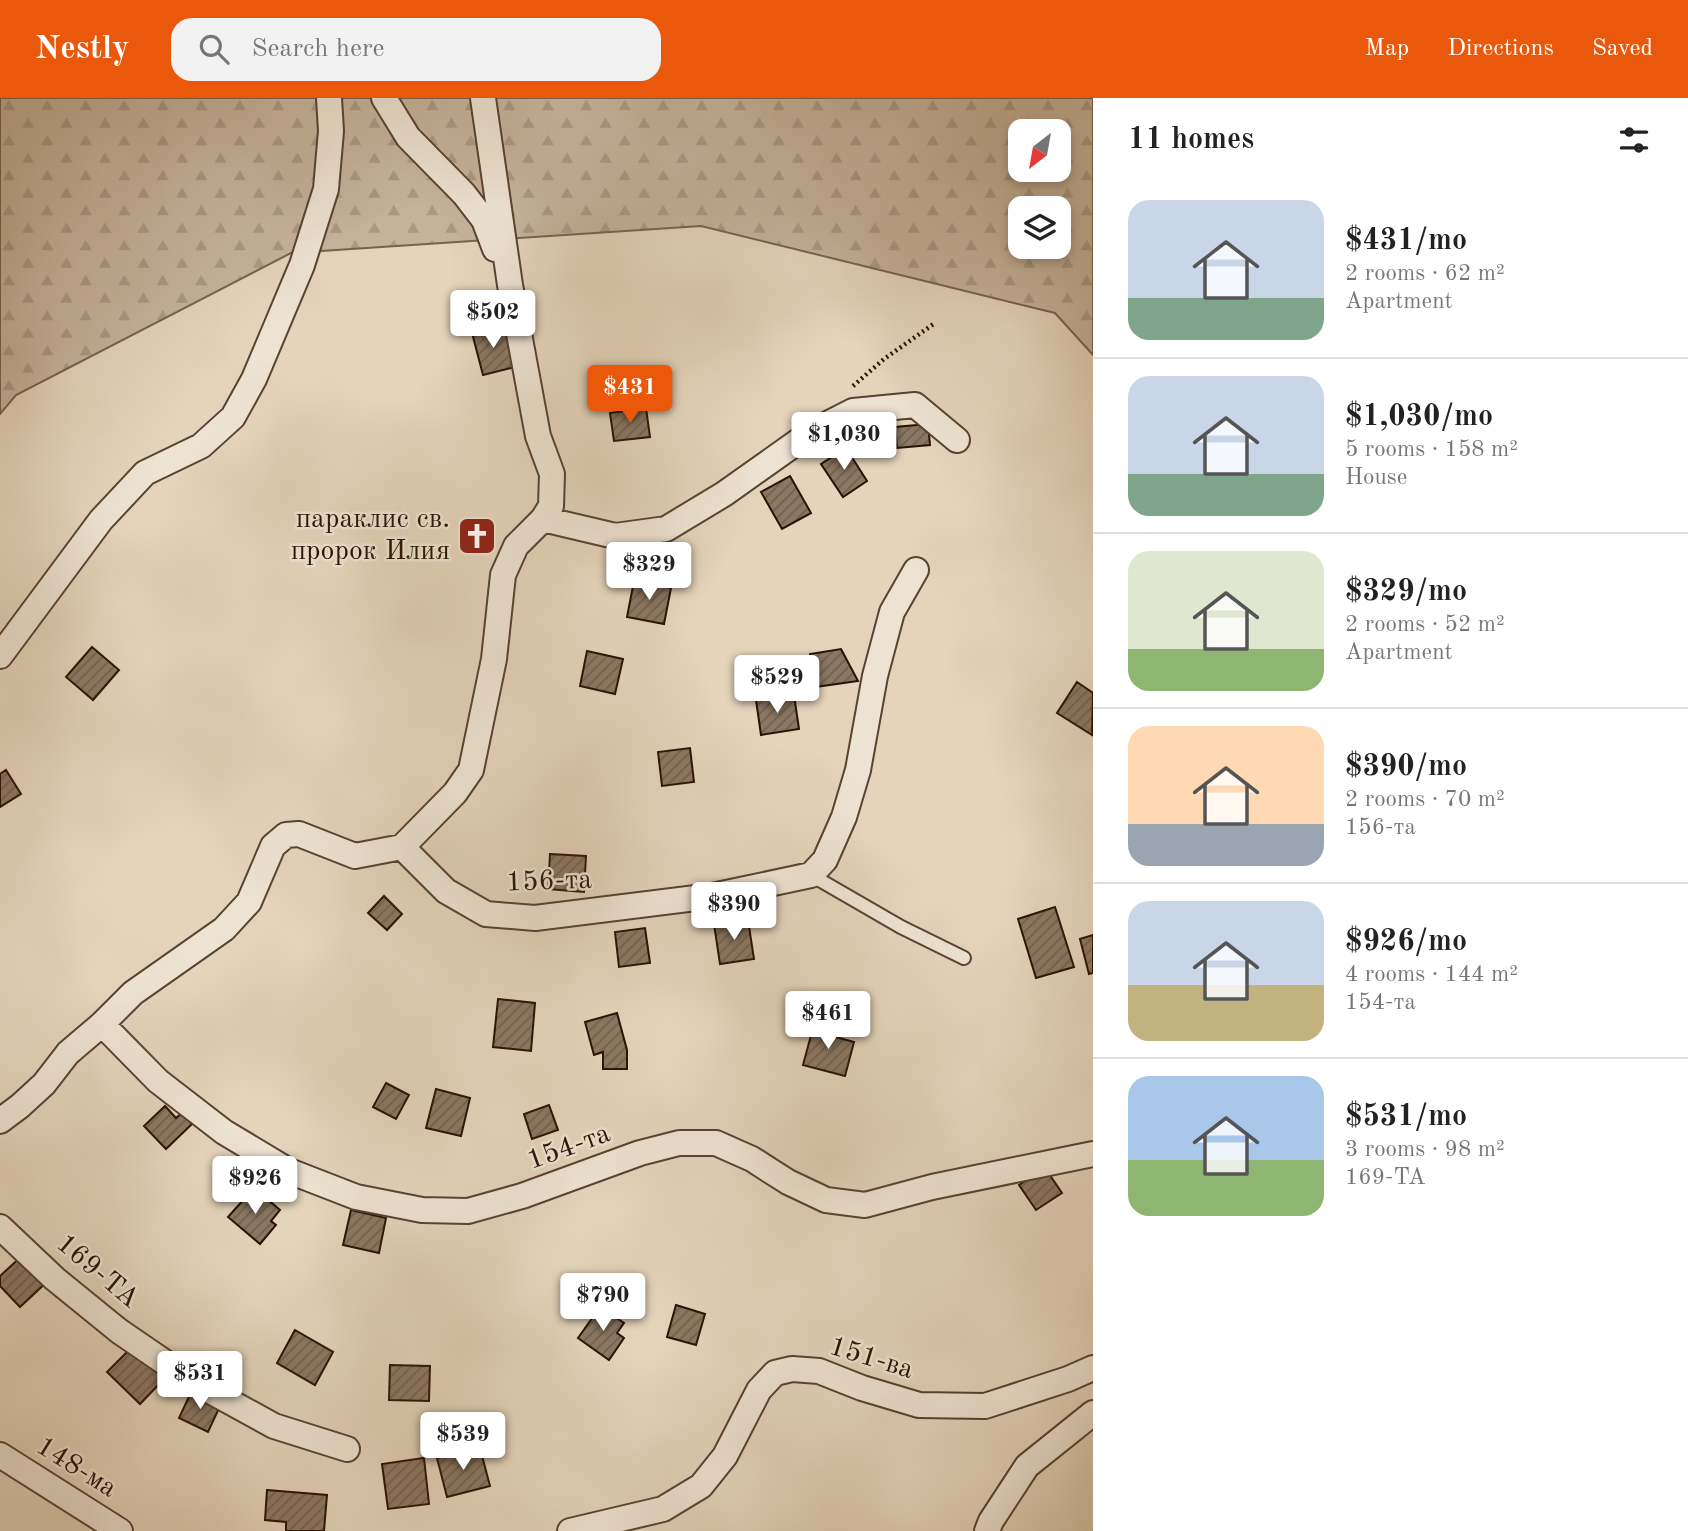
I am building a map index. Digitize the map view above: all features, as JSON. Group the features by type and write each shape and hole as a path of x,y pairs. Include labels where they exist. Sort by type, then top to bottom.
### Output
{"street":[{"path":"0,656 102,520 145,474 201,446 233,417 254,379 302,264 326,189 331,131 328,98"},
{"path":"384,98 408,137 464,194 484,220 510,285"},
{"path":"0,1121 44,1084 68,1053 133,993 224,929 248,902 273,846 286,835 299,834 355,856 402,847 455,793 471,770 494,659 503,575 516,546 543,519 551,506 552,474 538,436 510,285 483,98"},
{"path":"543,519 615,536 666,529 724,494 810,433 853,411 915,405 957,440"},
{"path":"811,875 825,860 844,817 858,770 875,676 892,612 916,570"},
{"name":"156-та","path":"402,847 446,891 486,914 535,918 712,896 811,875"},
{"name":"154-та","path":"102,1024 158,1081 224,1132 289,1171 356,1198 422,1210 468,1211 522,1196 640,1153 679,1143 716,1143 826,1199 865,1205 932,1187 1093,1154"},
{"name":"169-TA","path":"0,1227 55,1279 119,1331 192,1381 274,1426 347,1449"},
{"name":"151-ва","path":"570,1531 663,1509 701,1486 725,1456 759,1390 775,1373 792,1369 819,1371 862,1388 919,1405 985,1406 1093,1368"},
{"path":"987,1531 1027,1466 1093,1413"},
{"name":"148-ма","path":"0,1455 120,1531"}],"lane":[{"path":"811,875 901,927 964,958"}],"path":[{"path":"848,390 884,359 935,323"}],"green space":[{"path":"0,98 1093,98 1093,355 1055,313 701,226 291,253 16,395 0,414"}],"building":[{"path":"489,325 490,331 504,327 515,367 483,375 471,329"},
{"path":"646,408 650,437 614,441 610,413"},
{"path":"928,424 930,445 897,448 895,427"},
{"path":"846,448 867,481 843,497 821,464"},
{"path":"790,476 811,513 782,529 761,492"},
{"path":"634,581 671,588 664,624 627,617"},
{"path":"92,647 119,670 93,700 66,677"},
{"path":"841,649 858,681 815,687 810,654"},
{"path":"587,651 623,659 615,694 580,686"},
{"path":"745,657 792,658 791,678 745,677"},
{"path":"1077,682 1093,693 1092,735 1057,713"},
{"path":"794,695 799,729 761,735 756,700"},
{"path":"690,748 694,782 662,786 658,752"},
{"path":"6,770 21,794 0,807 0,774"},
{"path":"550,854 586,856 584,892 548,889"},
{"path":"384,896 402,914 387,930 368,913"},
{"path":"1055,907 1074,967 1036,978 1018,919"},
{"path":"748,920 754,959 720,964 714,924"},
{"path":"645,928 650,963 619,967 615,932"},
{"path":"1093,935 1093,973 1089,974 1080,939"},
{"path":"498,999 535,1003 531,1051 493,1047"},
{"path":"617,1013 627,1050 627,1069 603,1069 603,1052 594,1055 585,1022"},
{"path":"814,1024 833,1029 832,1036 854,1042 845,1076 803,1065"},
{"path":"386,1083 409,1095 396,1119 373,1107"},
{"path":"436,1089 470,1098 461,1136 426,1128"},
{"path":"549,1105 558,1130 532,1139 524,1114"},
{"path":"165,1106 176,1118 182,1113 192,1124 166,1149 144,1126"},
{"path":"1045,1168 1062,1193 1036,1210 1019,1185"},
{"path":"254,1188 280,1210 271,1221 276,1225 260,1244 228,1217"},
{"path":"351,1210 386,1218 379,1253 343,1245"},
{"path":"24,1254 48,1281 20,1307 0,1286 0,1276"},
{"path":"676,1305 705,1314 696,1345 667,1337"},
{"path":"600,1307 624,1323 617,1333 624,1338 609,1360 578,1338"},
{"path":"295,1330 333,1352 315,1385 277,1363"},
{"path":"133,1346 165,1378 140,1404 107,1372"},
{"path":"390,1365 430,1366 429,1401 389,1400"},
{"path":"192,1390 221,1404 208,1432 179,1418"},
{"path":"480,1448 490,1486 447,1497 437,1458"},
{"path":"424,1458 429,1504 388,1509 382,1464"},
{"path":"267,1490 327,1495 324,1531 286,1531 286,1522 265,1520"}],"place":[{"name":"параклис св. пророк Илия","path":"477,536"}]}
